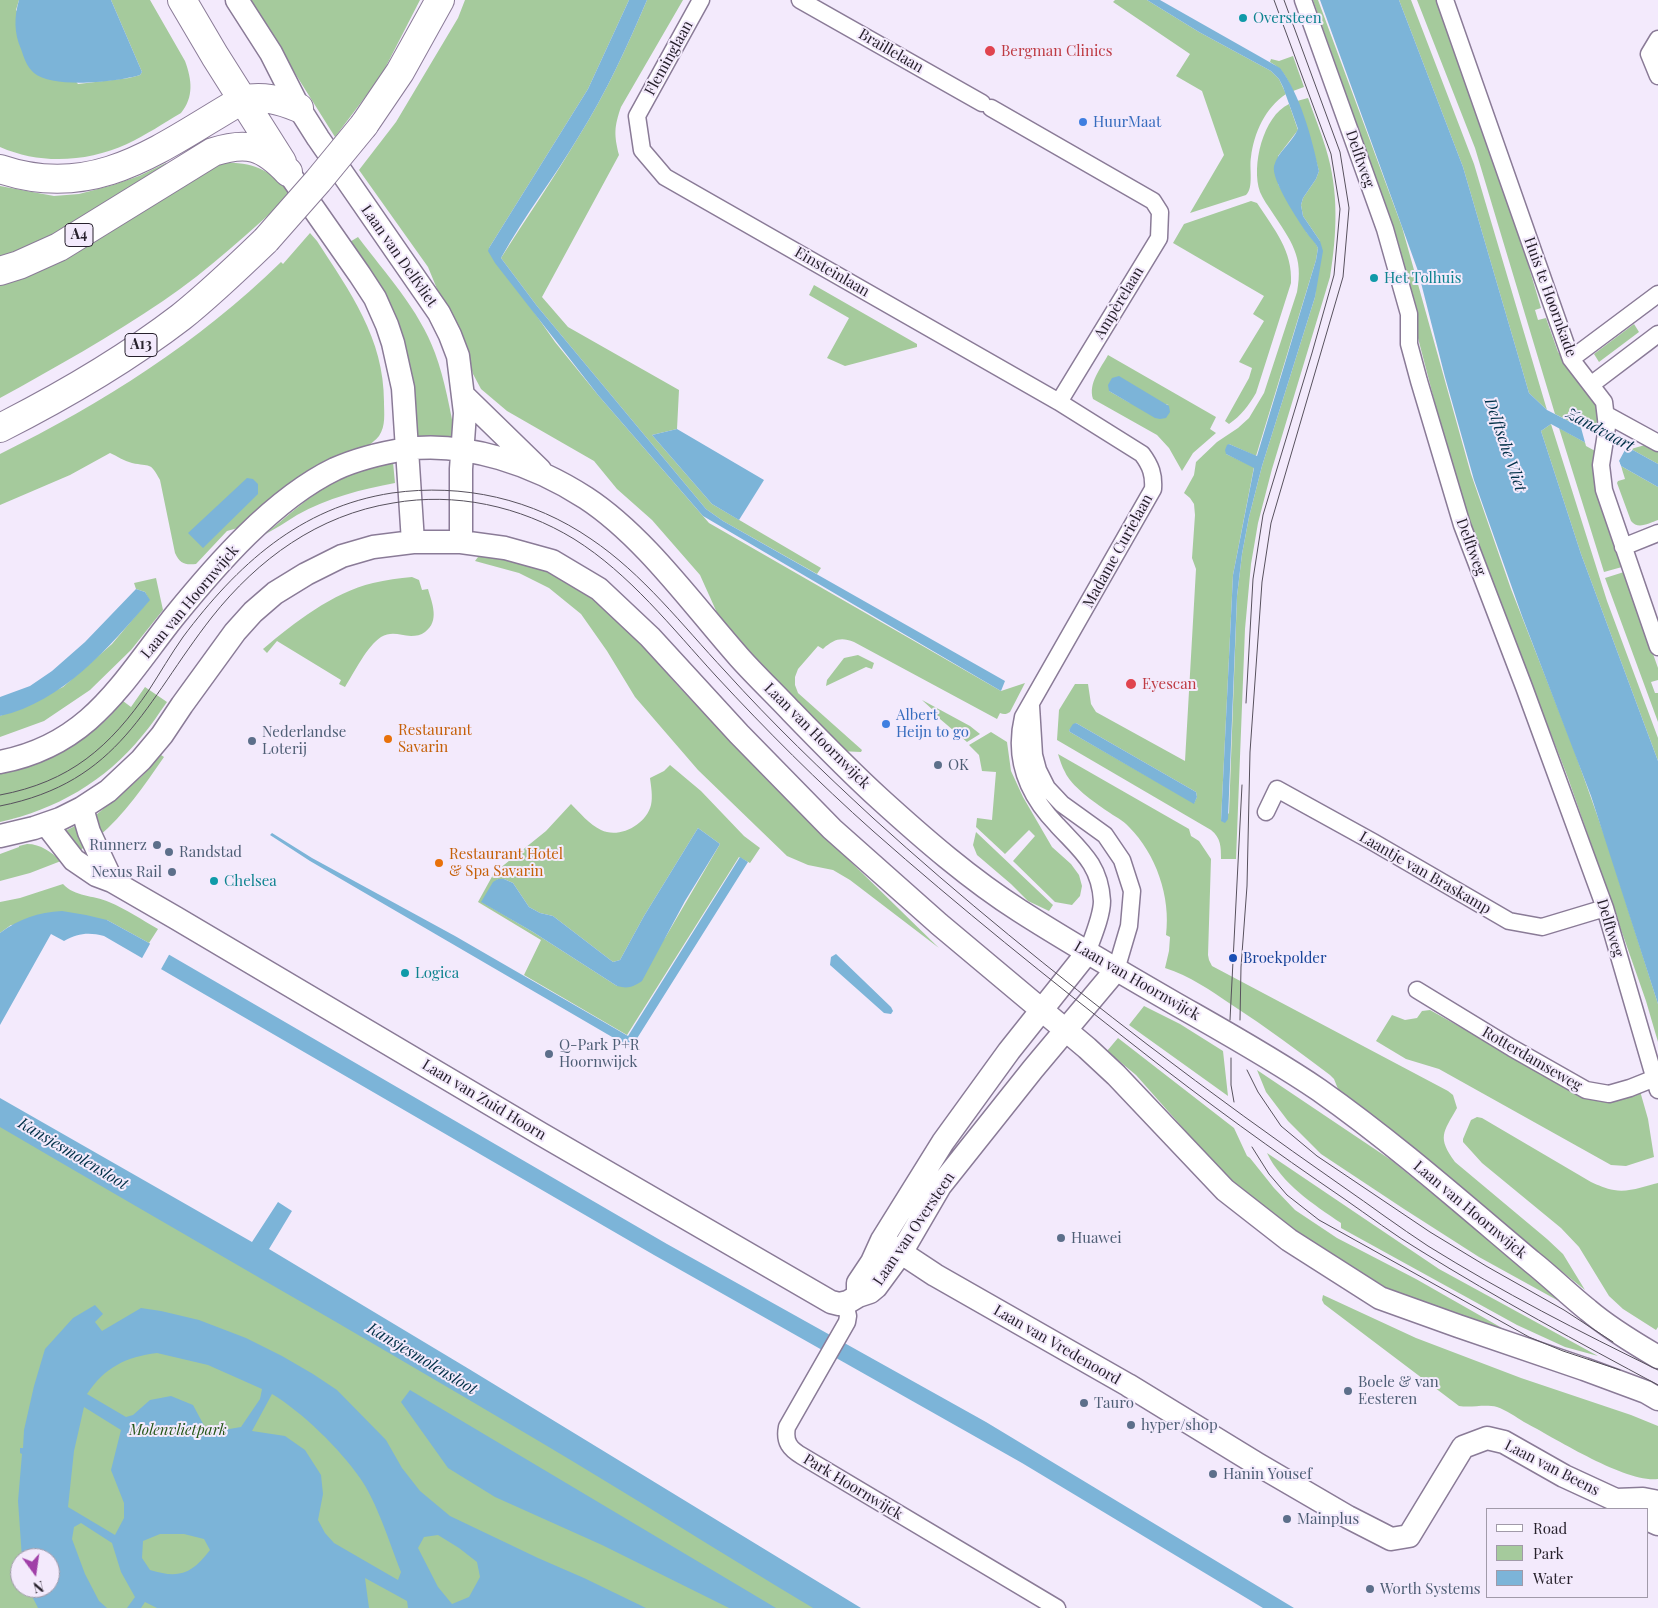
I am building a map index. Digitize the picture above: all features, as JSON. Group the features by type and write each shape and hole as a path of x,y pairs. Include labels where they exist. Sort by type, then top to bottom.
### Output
{"highway":[{"path":"182,0 288,172"},
{"name":"A13","path":"0,428 42,407 115,363 181,317 266,240 364,125 400,72 440,0"},
{"path":"0,169 40,179 84,178 108,172 152,153 242,100 266,98 282,101 299,108"},
{"name":"A4","path":"0,271 19,266 59,247 213,152 231,146 250,147 264,151 274,157 288,172"}],"main road":[{"name":"Laan van Delfvliet","path":"237,0 272,53 299,108 439,313 450,335 458,356 465,413 461,542"},
{"path":"288,172 375,298 387,325 399,365 403,388 413,542"},
{"path":"464,396 548,477"},
{"name":"Laan van Hoornwijck","path":"0,762 16,759 42,750 66,738 84,725 128,678 172,620 217,566 251,531 310,483 336,469 364,458 407,449 440,447 463,449 500,458 548,477 586,498 621,526 686,595 740,657 845,767 882,802 962,870 1016,908 1087,953 1274,1059 1325,1094 1416,1165 1591,1313 1628,1340 1658,1357"},
{"path":"0,836 46,824 82,808 108,791 141,760 162,735 235,632 253,612 275,593 306,574 342,556 373,547 413,542 461,542 505,548 552,561 599,590 650,637 739,734 832,828 939,924 1116,1075 1225,1190 1289,1240 1380,1298 1584,1369 1646,1392 1658,1399"},
{"path":"82,808 89,832 112,881"},
{"name":"Laan van Zuid Hoorn","path":"46,824 74,860 96,876 112,881 541,1134 831,1302 839,1304 852,1299"},
{"name":"Madame Curielaan","path":"1042,1011 1087,953"},
{"path":"1066,1031 1116,970"},
{"name":"Laan van Oversteen","path":"852,1299 858,1283 872,1262 882,1240 943,1142 1042,1011"},
{"name":"Laan van Oversteen","path":"852,1299 870,1292 876,1287 901,1253 940,1186 1033,1069 1066,1031"},
{"name":"Laan van Vredenoord","path":"882,1240 935,1275 1128,1385 1348,1517 1391,1539 1409,1536 1463,1446 1487,1438"},
{"name":"Laan van Beens","path":"1487,1438 1504,1442 1564,1476 1622,1505 1643,1499 1658,1502"}],"street":[{"name":"Fleminglaan","path":"637,116 701,0"},
{"name":"Braillelaan","path":"800,0 1153,201"},
{"name":"Delftweg","path":"1303,0 1387,237 1410,314 1410,344 1417,372 1462,525 1605,908 1657,1084"},
{"name":"Huis te Hoornkade","path":"1446,0 1571,359 1604,402 1607,421"},
{"path":"1658,39 1649,54 1658,76"},
{"name":"Einsteinlaan","path":"637,116 642,150 664,176 1060,402"},
{"name":"Ampèrelaan","path":"1060,402 1159,238 1160,212 1153,201"},
{"path":"1571,359 1658,294"},
{"path":"1592,384 1658,334"},
{"name":"Madame Curielaan","path":"1060,402 1142,454 1151,466 1154,480 1153,489 1023,717 1020,730 1021,760 1024,775 1035,796 1055,823 1082,850 1098,877 1102,904 1087,953"},
{"path":"1658,443 1607,421 1601,465 1604,490 1658,647"},
{"path":"1623,547 1658,533"},
{"path":"1031,704 1034,755 1038,770 1047,788 1062,804 1105,835 1122,860 1132,890 1129,926 1116,970"},
{"name":"Laantje van Braskamp","path":"1266,812 1277,789 1509,921 1542,926 1605,908"},
{"name":"Rotterdamseweg","path":"1417,990 1512,1048 1586,1090 1609,1094 1630,1088 1657,1084"},
{"name":"Park Hoornwijck","path":"852,1299 847,1322 842,1332 787,1427 787,1441 793,1450 1057,1608"}],"green space":[{"path":"0,0 19,0 16,10 78,84 140,75 142,72 111,0 150,0 185,61 190,82 190,95 185,107 181,113 141,137 96,155 80,158 48,159 16,153 0,147"},
{"path":"249,0 420,0 381,76 335,137"},
{"path":"465,0 629,0 588,89 489,248 555,342 598,395 709,523 1001,691 1025,683 1010,712 1000,713 997,719 854,642 838,640 823,649 818,646 798,669 795,685 798,693 862,750 861,752 839,751 727,635 700,575 652,520 617,489 594,461 507,411 481,389 473,374 462,337 442,301 428,267 359,170 396,122 458,18"},
{"path":"647,0 683,0 621,107 616,131 619,155 542,297 568,327 679,390 677,429 652,435 712,504 821,568 817,574 723,521 706,509 537,306 501,258 589,120 624,52"},
{"path":"1115,0 1147,0 1199,32 1271,71 1279,79 1286,94 1272,106 1258,130 1251,157 1251,183 1246,195 1190,213 1224,155 1202,91 1176,76 1190,54 1113,2"},
{"path":"1313,0 1318,0 1402,227 1471,474 1511,589 1573,747 1607,843 1658,1004 1658,1042 1646,1001 1568,778 1479,548 1448,453 1418,338 1417,314 1398,242"},
{"path":"1399,0 1411,0 1474,164 1547,410 1529,393 1463,167"},
{"path":"1417,0 1437,0 1515,220 1541,308 1535,310 1538,320 1546,318 1558,352 1595,401 1600,418 1598,436 1555,414 1475,148"},
{"path":"1293,56 1304,87 1293,91 1287,78 1270,62 1271,59 1279,61"},
{"path":"1308,98 1330,165 1336,213 1334,245 1330,277 1272,469 1258,523 1251,564 1245,629 1236,859 1221,859 1219,840 1211,830 1057,740 1059,710 1075,684 1088,684 1091,704 1096,712 1185,761 1196,569 1192,558 1194,504 1184,493 1194,475 1196,462 1217,442 1249,418 1264,393 1297,292 1299,268 1294,249 1260,192 1257,169 1261,143 1266,130 1272,119 1289,104 1298,130 1278,156 1278,184 1318,248 1316,260 1256,456 1229,444 1226,454 1254,467 1233,575 1221,821 1229,813 1237,596 1242,554 1262,466 1315,297 1320,241 1303,216 1301,205 1303,198 1319,171 1297,101","holes":["1076,723 1196,792 1197,797 1194,803 1069,730"]},
{"path":"166,163 39,244 0,259 0,186 54,196 79,194 139,176"},
{"path":"219,163 242,163 260,168 276,178 292,194 213,263 163,301 83,351 0,398 0,284 14,280"},
{"path":"1251,201 1257,203 1286,250 1291,271 1291,283 1256,393 1251,402 1229,424 1225,421 1249,378 1252,368 1239,362 1264,321 1253,314 1264,296 1173,243 1184,224"},
{"path":"310,233 353,297 372,336 382,379 384,402 383,428 374,441 245,526 227,531 196,564 183,563 175,553 160,480 154,470 149,466 129,462 110,453 70,475 0,505 0,454 76,414 183,345 217,319 281,262 283,264"},
{"path":"358,237 411,306 428,337 442,374 456,439 415,442 348,243"},
{"path":"814,285 917,344 917,347 845,366 827,358 849,318 809,295"},
{"path":"1634,324 1639,332 1599,362 1594,354"},
{"path":"1108,355 1216,417 1210,429 1216,433 1193,453 1182,471 1169,448 1157,435 1093,399 1092,387 1094,381","holes":["1109,391 1169,405 1130,403"]},
{"path":"1551,424 1607,601 1658,738 1658,761 1581,554 1541,431"},
{"path":"1559,428 1595,448 1594,455 1599,502 1622,567 1604,572"},
{"path":"1645,445 1658,452 1658,464 1631,449"},
{"path":"393,462 395,483 357,491 332,499 308,509 264,535 325,487 342,478"},
{"path":"1621,466 1658,487 1658,520 1640,525 1634,524 1631,521 1617,483 1625,479"},
{"path":"491,553 542,566 578,583 622,622 679,687 771,784 939,948 850,880 833,870 808,865 787,856 698,770 635,697 607,651 581,614 549,588 519,573 475,561 478,557"},
{"path":"1624,572 1658,668 1658,680 1651,682 1655,693 1658,693 1658,722 1605,578"},
{"path":"412,577 419,580 422,590 428,589 434,612 430,628 417,636 392,634 381,637 366,653 345,687 339,684 341,680 277,641 267,653 263,649 301,619 343,594 373,583"},
{"path":"156,578 163,610 131,650 90,690 44,721 0,737 0,716 63,687 112,644 149,600 145,592 136,589 134,583"},
{"path":"858,655 874,663 872,669 866,667 826,686 827,680 844,658"},
{"path":"145,687 167,702 145,732 112,767 96,780 60,801 20,817 0,822 0,774 36,764 83,739 111,715 123,701 131,707"},
{"path":"922,700 970,726 980,734 967,742 933,713 934,711"},
{"path":"991,732 1007,742 1011,771 1023,797 1052,847 1071,864 1079,875 1082,886 1080,896 1072,905 1055,902 1013,861 1035,836 1029,830 1005,854 976,827 977,818 992,820 996,772 982,771 979,755 969,745"},
{"path":"1058,754 1189,829 1191,836 1199,841 1211,859 1208,955 1212,966 1453,1095 1457,1108 1445,1129 1444,1135 1444,1141 1449,1154 1455,1162 1563,1254 1585,1290 1340,1094 1334,1079 1330,1075 1270,1030 1216,994 1191,979 1165,968 1170,937 1166,935 1167,921 1164,891 1154,863 1139,838 1127,825 1072,783 1064,770"},
{"path":"161,755 164,757 134,799 98,837 94,820 96,815 142,776"},
{"path":"670,765 701,791 744,836 760,848 750,863 739,857 627,1035 524,975 541,940 478,902 494,873 546,831 571,804 601,830 616,833 638,824 644,819 651,805 650,778 664,771","holes":["698,828 720,844 665,938 617,986 482,902 498,879 504,879 513,883 529,907 540,913 553,916 613,962 620,960 644,916"]},
{"path":"75,826 85,847 75,853 61,833"},
{"path":"976,832 1053,905 1049,911 1028,901 977,855 973,845"},
{"path":"27,844 41,847 61,861 30,873 0,881 0,854"},
{"path":"63,884 79,894 103,900 128,911 158,929 149,943 107,920 11,925 0,933 0,902 20,898"},
{"path":"1144,1006 1180,1024 1223,1051 1228,1096 1129,1025"},
{"path":"1430,1010 1583,1096 1640,1091 1648,1119 1654,1157 1626,1166 1611,1165 1439,1069 1406,1059 1376,1041 1392,1015 1405,1020 1417,1018 1422,1011"},
{"path":"1118,1038 1234,1128 1247,1156 1295,1210 1337,1238 1416,1279 1523,1340 1517,1341 1366,1280 1257,1205 1221,1171 1136,1075 1107,1051"},
{"path":"1257,1070 1391,1160 1575,1310 1479,1257 1321,1154 1288,1121 1266,1092"},
{"name":"Molenvlietpark","path":"0,1117 833,1608 0,1608"},
{"path":"1477,1117 1482,1118 1591,1182 1605,1188 1625,1191 1658,1183 1658,1327 1656,1330 1623,1309 1609,1296 1579,1247 1561,1228 1482,1163 1463,1142 1471,1120"},
{"path":"1267,1153 1439,1269 1598,1356 1565,1347 1517,1325 1341,1228 1341,1223 1309,1201 1290,1184 1273,1164"},
{"path":"1323,1295 1416,1338 1521,1378 1658,1426 1658,1479 1644,1478 1609,1467 1497,1407 1459,1406 1324,1304 1322,1300"}],"water":[{"path":"19,0 111,0 142,72 140,75 130,78 86,83 55,81 34,73 26,62 17,37 16,13"},
{"path":"629,0 647,0 616,70 579,136 519,227 501,258 537,306 706,509 723,521 1005,681 1001,691 703,516 598,395 495,263 488,251 588,89"},
{"path":"1147,0 1160,0 1280,68 1294,90 1299,103 1309,131 1319,171 1303,198 1301,205 1303,216 1320,241 1323,251 1315,297 1262,466 1242,554 1237,596 1228,819 1225,823 1221,821 1233,575 1254,468 1226,454 1225,450 1229,444 1257,456 1318,248 1286,200 1274,172 1276,161 1298,129 1279,79 1271,71 1199,32"},
{"name":"Delftsche Vliet","path":"1320,0 1399,0 1463,167 1529,393 1547,410 1625,450 1631,449 1658,464 1658,487 1621,466 1619,461 1551,424 1541,431 1581,554 1658,761 1658,1004 1591,796 1522,616 1474,480 1418,271"},
{"path":"1119,376 1169,406 1170,412 1166,418 1155,418 1109,391 1108,385 1112,378"},
{"path":"677,429 764,480 739,520 712,504 652,435"},
{"path":"247,478 253,479 258,484 258,494 203,548 188,533"},
{"path":"136,589 145,592 150,600 101,654 64,686 44,699 23,709 0,716 0,697 30,686 52,671 85,642"},
{"path":"1076,723 1196,792 1197,797 1194,804 1070,732 1069,730 1073,724"},
{"path":"698,828 720,844 685,901 642,981 633,986 617,986 533,932 481,902 493,882 498,879 504,879 513,883 529,907 540,913 553,916 613,962 620,960 644,916"},
{"path":"272,833 312,858 455,936 628,1036 740,857 748,862 631,1048 310,861 270,835"},
{"path":"62,911 107,920 149,943 667,1244 986,1422 1294,1608 1263,1608 1022,1463 654,1255 104,936 84,934 64,941 51,934 0,1025 0,933 29,917"},
{"path":"836,954 891,1007 893,1011 891,1014 884,1013 830,965 831,957"},
{"name":"Kansjesmolensloot","path":"0,1098 252,1242 278,1202 292,1211 269,1249 861,1608 813,1608 470,1400 0,1127"},
{"path":"95,1305 103,1314 95,1322 102,1331 141,1308 199,1320 246,1338 282,1356 337,1390 386,1440 402,1468 420,1491 450,1516 646,1608 408,1608 407,1601 365,1578 369,1608 157,1608 145,1602 141,1608 127,1608 135,1597 121,1572 112,1543 81,1523 74,1527 72,1539 85,1574 99,1601 107,1608 38,1608 33,1598 60,1598 60,1548 21,1548 18,1501 22,1454 20,1453 20,1448 23,1448 24,1430 45,1349 73,1318","holes":["157,1353 208,1365 262,1389 260,1399 241,1427 212,1432 207,1431 193,1405 171,1396 150,1400 133,1415 126,1417 87,1394 101,1377 117,1365 136,1357","272,1394 308,1421 331,1443 360,1478 383,1524 401,1572 398,1580 334,1543 325,1533 318,1520 323,1494 321,1475 305,1450 285,1436 252,1431","84,1407 121,1430 111,1470 124,1503 124,1518 115,1535 68,1507 74,1451","160,1534 184,1534 204,1539 210,1550 191,1569 177,1574 160,1573 150,1570 142,1558 143,1541","438,1535 477,1562 480,1577 469,1597 452,1604 438,1587 418,1548 424,1537"]},
{"path":"410,1390 776,1608 729,1608 602,1545 495,1497 448,1468 401,1402"}],"pier":[{"path":"1580,424 1625,447 1631,446 1634,448 1625,450 1619,461 1622,470 1617,463 1586,446"},
{"path":"151,942 170,953 160,971 141,960"}],"tram line":[{"path":"1246,703 1253,579 1263,515 1334,275 1340,209 1331,154 1274,0"},
{"path":"1240,1020 1241,967 1247,886 1250,752 1262,582 1271,523 1343,277 1349,208 1340,152 1284,0"},
{"path":"0,795 25,789 68,771 103,745 134,710 183,637 226,586 273,543 300,526 328,511 359,500 419,490 471,493 521,504 569,525 591,539 628,568 779,728 873,818 1008,934 1148,1045 1268,1134 1428,1246 1542,1311 1658,1370"},
{"path":"0,806 41,795 75,779 102,759 126,735 147,709 188,649 230,596 249,576 270,559 315,529 366,509 416,500 440,499 486,504 532,518 574,539 614,568 650,603 716,676 812,775 905,859 971,915 1165,1069 1266,1144 1411,1245 1509,1303 1658,1385"},
{"path":"1230,1020 1242,785"},
{"path":"1231,1058 1231,1085 1234,1102"},
{"path":"1247,1070 1258,1092 1281,1126 1317,1156 1430,1232 1564,1310 1613,1342"},
{"path":"1252,1147 1269,1174 1287,1195 1319,1220 1529,1337 1563,1351 1620,1370"}],"place":[{"name":"Oversteen","path":"1243,18"},
{"name":"Bergman Clinics","path":"990,51"},
{"name":"HuurMaat","path":"1083,122"},
{"name":"Het Tolhuis","path":"1374,278"},
{"name":"Eyescan","path":"1131,684"},
{"name":"Albert Heijn to go","path":"886,724"},
{"name":"Restaurant Savarin","path":"388,739"},
{"name":"Nederlandse Loterij","path":"252,741"},
{"name":"OK","path":"938,765"},
{"name":"Runnerz","path":"157,845"},
{"name":"Randstad","path":"169,852"},
{"name":"Restaurant Hotel & Spa Savarin","path":"439,863"},
{"name":"Nexus Rail","path":"172,872"},
{"name":"Chelsea","path":"214,881"},
{"name":"Broekpolder","path":"1233,958"},
{"name":"Logica","path":"405,973"},
{"name":"Q-Park P+R Hoornwijck","path":"549,1054"},
{"name":"Huawei","path":"1061,1238"},
{"name":"Boele & van Eesteren","path":"1348,1391"},
{"name":"Tauro","path":"1084,1403"},
{"name":"hyper/shop","path":"1131,1425"},
{"name":"Hanin Yousef","path":"1213,1474"},
{"name":"Mainplus","path":"1287,1519"},
{"name":"Worth Systems","path":"1370,1589"}],"water label":[{"name":"Zandvaart","path":"1600,430"}]}
